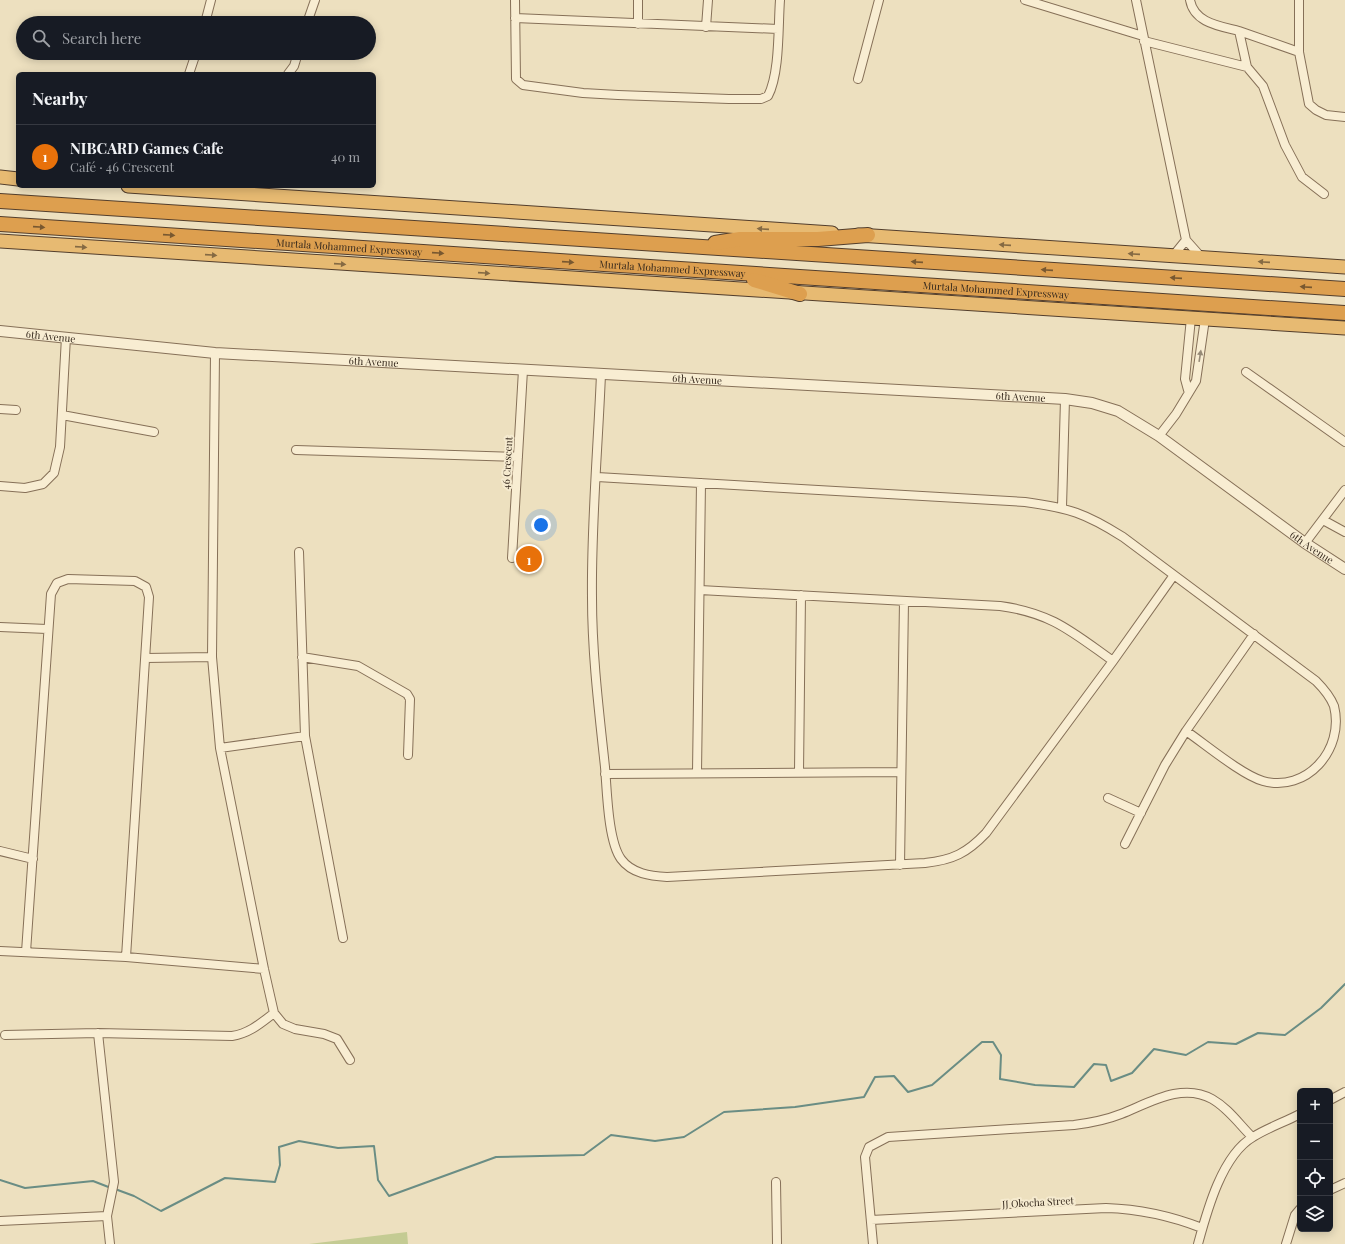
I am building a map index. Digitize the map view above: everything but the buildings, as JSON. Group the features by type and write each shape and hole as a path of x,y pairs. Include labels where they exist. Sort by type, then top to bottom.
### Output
{"highway":[{"path":"0,177 16,179"},
{"path":"191,188 1345,267"},
{"path":"0,201 1345,289"},
{"name":"Murtala Mohammed Expressway","path":"0,224 1345,313"},
{"path":"694,247 740,239 818,240 868,235"},
{"name":"Murtala Mohammed Expressway","path":"0,242 1345,328"},
{"path":"731,272 800,294"}],"street":[{"path":"206,16 211,0"},
{"path":"309,16 315,0"},
{"path":"515,0 516,80 523,85 583,93 761,99 768,96 772,88 780,0"},
{"path":"638,0 638,24"},
{"path":"706,27 708,0"},
{"path":"858,79 879,0"},
{"path":"1025,0 1144,38 1247,67"},
{"path":"1136,0 1186,240 1202,258"},
{"path":"1190,0 1191,6 1197,15 1206,22 1239,31 1299,52"},
{"path":"1300,0 1299,52 1309,104 1316,110 1326,115 1345,117"},
{"path":"515,18 778,29"},
{"path":"1239,31 1247,67 1263,86 1285,145 1302,177 1324,194"},
{"path":"190,72 194,60"},
{"path":"290,72 296,60"},
{"path":"1173,256 1186,240"},
{"path":"1188,390 1185,379 1191,318"},
{"path":"1159,436 1176,414 1188,390 1196,380 1205,319"},
{"name":"6th Avenue","path":"0,331 215,353 1065,399 1092,403 1118,411 1159,436 1305,543 1345,569"},
{"path":"0,486 25,488 43,484 54,473 60,447 66,337"},
{"path":"215,353 212,657 220,748 274,1012 283,1024 295,1029 324,1034 337,1039 350,1060"},
{"name":"46 Crescent","path":"512,558 523,370"},
{"path":"1246,372 1345,442"},
{"path":"601,374 592,598 605,774 612,833 616,848 622,860 632,869 647,876 667,877 795,869 900,865 946,860 961,854 975,845 986,833 1113,661 1174,575"},
{"path":"1062,507 1065,399"},
{"path":"0,409 16,410"},
{"path":"62,415 154,432"},
{"path":"296,450 518,457"},
{"path":"597,478 1024,502 1062,507 1098,521 1174,575 1316,681 1327,692 1335,707 1338,723 1337,736 1333,750 1324,763 1312,774 1296,781 1280,784 1262,781 1248,774 1186,731"},
{"path":"697,772 701,483"},
{"path":"1305,543 1345,490"},
{"path":"1323,520 1345,532"},
{"path":"299,552 304,736 343,938"},
{"path":"26,952 50,594 57,582 68,579 135,581 146,587 149,597 126,957"},
{"path":"700,590 1000,606 1023,609 1061,624 1113,661"},
{"path":"799,772 801,595"},
{"path":"900,865 904,601"},
{"path":"0,627 47,629"},
{"path":"1126,844 1165,766 1186,731 1254,634"},
{"path":"146,658 212,657"},
{"path":"302,657 358,666 407,694 410,700 408,755"},
{"path":"220,748 304,736"},
{"path":"605,774 697,772 901,772"},
{"path":"1108,798 1142,813"},
{"path":"0,851 33,859"},
{"path":"0,951 126,957 264,969"},
{"path":"5,1034 98,1033 232,1036 245,1034 274,1012"},
{"path":"98,1033 114,1182 108,1213 110,1244"},
{"path":"873,1244 865,1157 869,1147 888,1137 1074,1126 1096,1122 1175,1093 1193,1092 1211,1098 1225,1108 1252,1137"},
{"path":"1333,1098 1345,1092"},
{"path":"1198,1244 1202,1228 1223,1172 1233,1156 1252,1137 1297,1115"},
{"path":"768,1244 777,1244 776,1182"},
{"path":"1333,1189 1345,1183"},
{"name":"JJ Okocha Street","path":"871,1220 1128,1208 1180,1220 1202,1228"},
{"path":"0,1221 75,1219 108,1213"},
{"path":"1286,1244 1297,1213"}],"green space":[{"path":"407,1232 408,1244 309,1244"}],"waterway":[{"path":"115,1189 134,1196 161,1211 225,1178 275,1182 280,1165 279,1147 299,1141 338,1148 374,1146 378,1180 389,1196 496,1157 584,1155 611,1135 655,1141 684,1137 724,1112 795,1107 864,1097 875,1077 894,1076 908,1092 932,1085 982,1042 993,1042 1001,1055 1000,1079 1035,1085 1074,1087 1094,1064 1106,1065 1111,1081 1132,1073 1154,1049 1186,1055 1208,1042 1236,1044 1258,1033 1285,1035 1321,1008 1345,984"},
{"path":"0,1180 25,1188 93,1181 111,1188"}],"place":[{"name":"NIBCARD Games Cafe","path":"529,559"}]}
